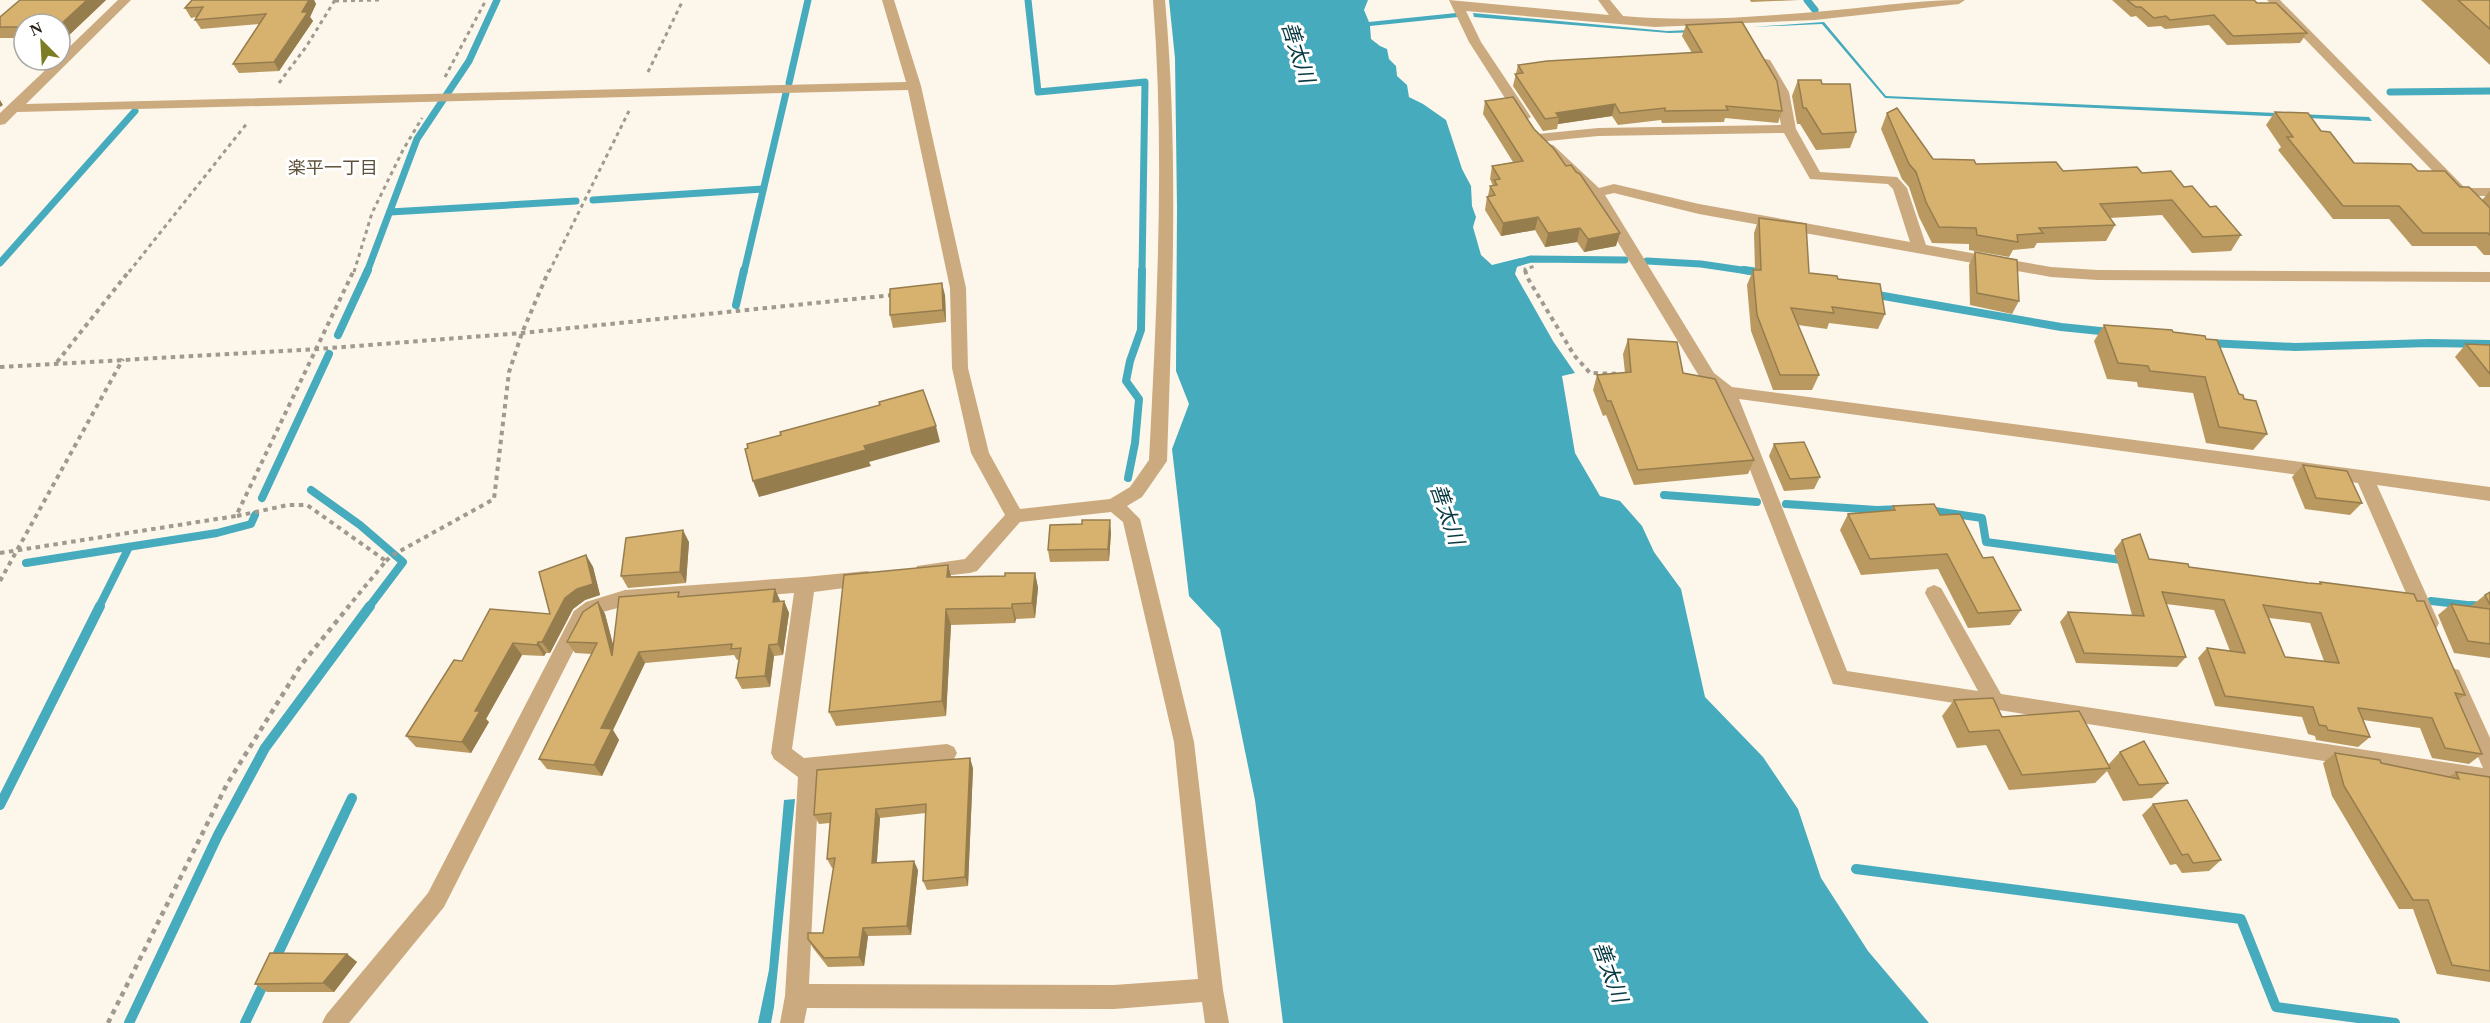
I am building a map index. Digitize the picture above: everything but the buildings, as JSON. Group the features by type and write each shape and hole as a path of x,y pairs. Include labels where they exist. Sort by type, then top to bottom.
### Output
{"street":[{"path":"0,121 124,0"},
{"path":"888,0 914,86 958,288 960,368 980,453 1015,516"},
{"path":"911,573 970,566 1015,516 1114,505 1136,492 1158,461 1168,190 1166,69 1159,0"},
{"path":"1604,0 1618,19"},
{"path":"1456,3 1655,23 1815,16 1959,0"},
{"path":"2273,0 2490,222"},
{"path":"1456,3 1475,42 1538,138 1596,193 1708,377 1728,392 2490,494"},
{"path":"1738,20 1782,92 1789,129 1815,176 1892,180 1900,188 1920,249"},
{"path":"13,108 914,86"},
{"path":"1538,138 1598,132 1789,129"},
{"path":"1596,193 1614,188 1699,209 2051,272 2098,275 2490,277"},
{"path":"2462,192 2490,192"},
{"path":"1728,392 1840,678 2490,778"},
{"path":"2364,477 2437,641"},
{"path":"1114,505 1131,519 1184,742 1216,1023"},
{"path":"334,1023 436,900 580,617 593,606 626,598 805,585 887,576"},
{"path":"792,1023 797,996 809,773 781,753 805,585"},
{"path":"1934,593 1994,701"},
{"path":"2446,663 2490,761"},
{"path":"802,767 947,753"},
{"path":"797,996 1114,997 1211,990"}],"path":[{"path":"56,363 264,102 306,47 335,0 379,0"},
{"path":"236,516 351,280 372,213 403,150 441,97 486,0"},
{"path":"108,1023 227,784 301,665 391,556 494,499 509,372 522,333 538,293 684,0"},
{"path":"1534,266 1525,269 1527,278 1574,355 1590,372 1626,374"},
{"path":"0,367 123,358 318,349 522,333 899,294"},
{"path":"0,581 123,358"},
{"path":"0,553 236,516 288,505 307,505 386,561"}],"water":[{"name":"善太川","path":"1169,0 1368,0 1364,10 1369,22 1456,13 1458,17 1370,26 1371,39 1387,49 1389,59 1396,66 1397,76 1407,85 1409,97 1446,120 1462,169 1471,186 1472,206 1476,217 1473,227 1481,255 1492,265 1520,258 1531,258 1532,261 1517,267 1515,274 1553,341 1575,373 1562,376 1575,453 1600,496 1620,501 1642,526 1654,552 1681,589 1705,697 1763,757 1798,809 1821,878 1868,951 1929,1023 1283,1023 1255,800 1220,629 1189,596 1172,449 1189,404 1176,371 1175,58"},
{"path":"1473,13 1667,31 1738,28 1739,31 1669,33 1474,17"},
{"path":"1824,22 1886,96 2369,117 2372,121 1885,98 1822,24 1752,27"},
{"path":"795,799 774,1007 771,1023 758,1023 769,970 784,800"}],"waterway":[{"path":"367,272 417,139 469,61 497,0"},
{"path":"789,83 808,0"},
{"path":"1028,0 1038,92 1145,82 1142,272"},
{"path":"1807,0 1815,10"},
{"path":"2390,92 2490,91"},
{"path":"744,272 786,93"},
{"path":"0,263 135,111"},
{"path":"593,200 763,189"},
{"path":"390,212 576,201"},
{"path":"1520,262 1531,259 1625,260"},
{"path":"1647,261 1701,264 1755,272"},
{"path":"338,335 368,270"},
{"path":"736,305 744,270"},
{"path":"1128,478 1135,443 1139,399 1126,381 1130,361 1141,330 1142,270"},
{"path":"1744,270 1765,273"},
{"path":"1872,294 2061,327 2110,332"},
{"path":"2208,343 2295,347 2429,343 2490,344"},
{"path":"262,498 329,354"},
{"path":"311,490 360,525 403,562 369,607"},
{"path":"1664,495 1757,502"},
{"path":"1786,504 1877,510 1902,509"},
{"path":"1928,510 1982,518 1986,542 2129,561"},
{"path":"26,563 217,533 251,524 255,515"},
{"path":"99,607 129,547"},
{"path":"2431,601 2485,607"},
{"path":"0,805 100,606"},
{"path":"129,1023 218,835 265,748 370,606"},
{"path":"2472,606 2490,608"},
{"path":"273,964 352,798"},
{"path":"1856,869 2241,919 2276,1007 2395,1023"},
{"path":"245,1023 266,979"}],"district":[{"name":"楽平一丁目","path":"333,168"}]}
